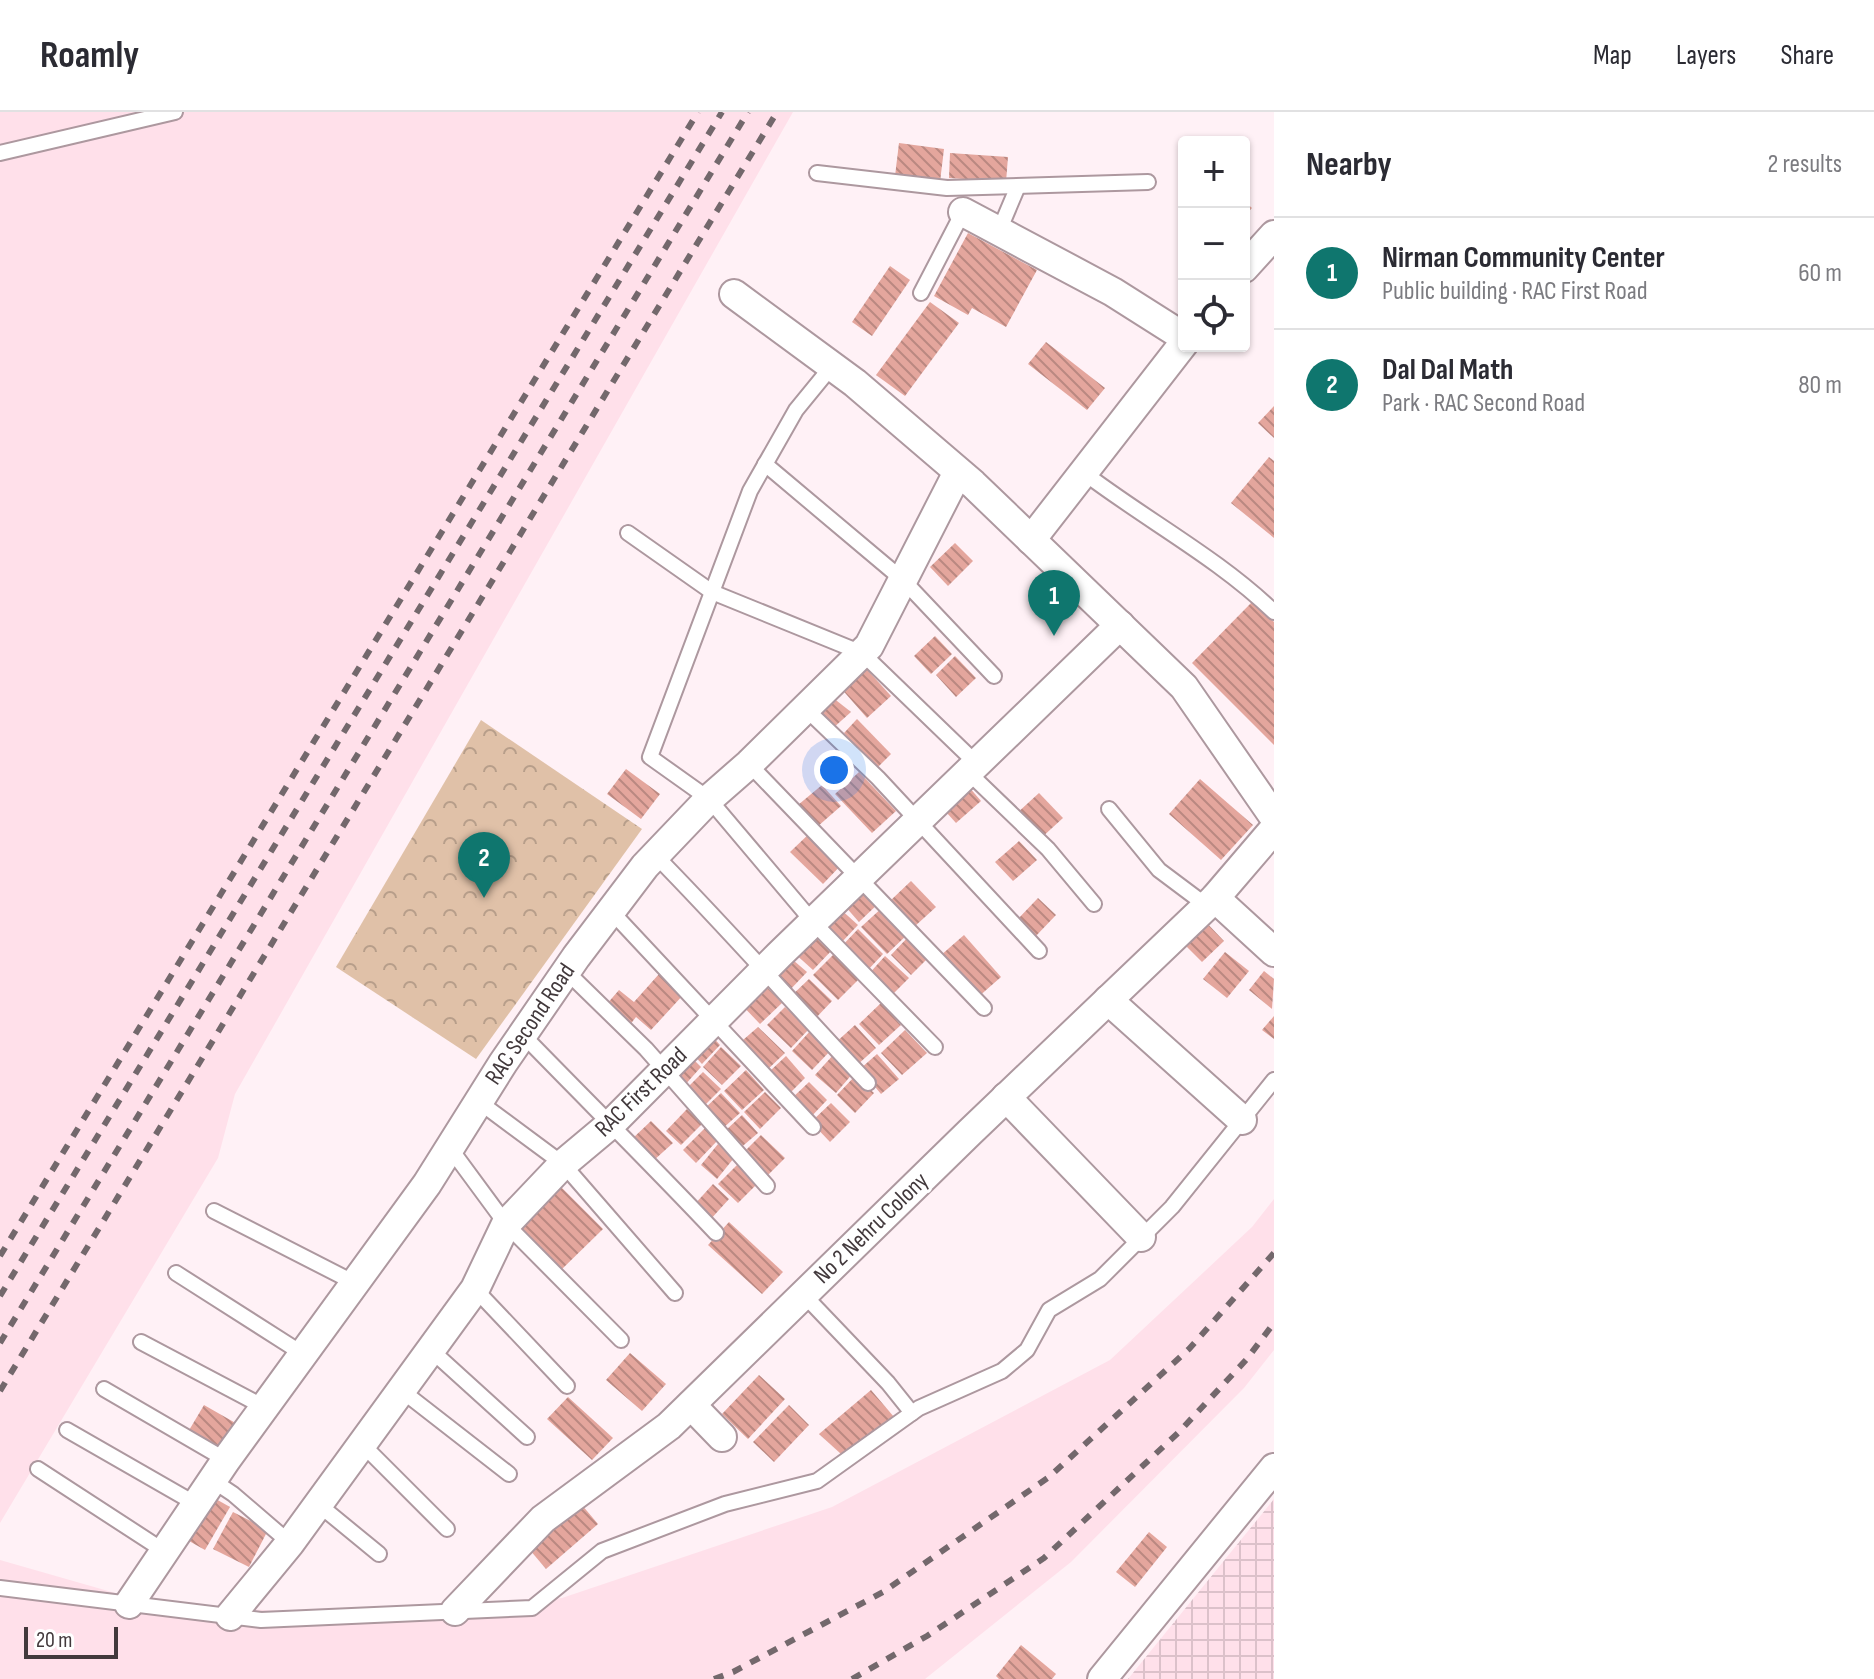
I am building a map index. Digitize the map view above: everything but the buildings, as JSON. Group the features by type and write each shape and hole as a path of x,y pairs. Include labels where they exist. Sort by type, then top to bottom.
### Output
{"street":[{"path":"963,212 1113,292 1178,333"},
{"path":"1250,261 1274,235"},
{"path":"734,294 832,366 958,472 1120,625 1184,687 1274,817"},
{"path":"1031,540 1178,351"},
{"name":"RAC Second Road","path":"129,1604 219,1470 427,1184 522,1034 611,911 655,855 709,799 869,646 958,472"},
{"name":"RAC First Road","path":"230,1616 290,1543 475,1289 506,1224 563,1164 612,1123 915,822 1120,625"},
{"name":"No 2 Nehru Colony","path":"455,1611 543,1519 669,1426 691,1405 1211,902 1274,829"},
{"path":"1211,902 1274,952"},
{"path":"1108,1000 1242,1120"},
{"path":"1006,1097 1141,1237"},
{"path":"691,1405 722,1437"},
{"path":"1102,1679 1274,1468"}],"lane":[{"path":"0,153 175,112"},
{"path":"817,173 947,188 1148,182"},
{"path":"999,231 1018,186"},
{"path":"921,293 963,212"},
{"path":"832,366 796,410 750,491 650,757 709,799 813,922 935,1047"},
{"path":"765,464 903,580 994,676"},
{"path":"1083,472 1245,584 1274,612"},
{"path":"628,533 712,592 862,653 1048,849 1094,904"},
{"path":"805,708 878,778 915,822 1039,951"},
{"path":"749,764 984,1008"},
{"path":"1109,809 1159,870 1211,902"},
{"path":"655,855 730,931 763,972 868,1083"},
{"path":"611,911 813,1127"},
{"path":"566,971 646,1049 767,1186"},
{"path":"522,1034 716,1233"},
{"path":"0,1588 261,1620 532,1608 602,1551 725,1504 817,1481 912,1413 1002,1371 1027,1350 1049,1310 1100,1279 1172,1207 1274,1080"},
{"path":"478,1101 563,1164 675,1293"},
{"path":"450,1148 506,1224 621,1340"},
{"path":"214,1211 355,1283"},
{"path":"176,1273 303,1354"},
{"path":"475,1289 567,1386"},
{"path":"804,1295 888,1383 912,1413"},
{"path":"141,1342 264,1407"},
{"path":"431,1350 527,1437"},
{"path":"104,1389 219,1470 233,1494 290,1543"},
{"path":"401,1390 509,1474"},
{"path":"67,1430 196,1504"},
{"path":"362,1444 447,1529"},
{"path":"38,1469 164,1551"},
{"path":"318,1504 379,1554"}],"shaded area":[{"path":"0,112 793,112 235,1094 218,1158 0,1523"},
{"path":"1274,1199 1274,1350 1244,1388 1071,1562 925,1679 0,1679 0,1560 157,1605 367,1615 562,1598 832,1507 1110,1360 1252,1227"},
{"path":"1274,1499 1274,1679 1128,1679"}],"green space":[{"path":"481,720 642,829 476,1059 336,967"}],"railway":[{"path":"0,1256 698,112"},
{"path":"0,1296 722,112"},
{"path":"0,1343 748,112"},
{"path":"0,1391 777,112"},
{"path":"714,1679 733,1672 883,1592 1049,1477 1189,1349 1274,1253"},
{"path":"852,1679 927,1636 1044,1558 1179,1432 1246,1360 1274,1323"}],"place":[{"name":"Nirman Community Center","path":"1054,636"},
{"name":"Dal Dal Math","path":"484,898"}]}
